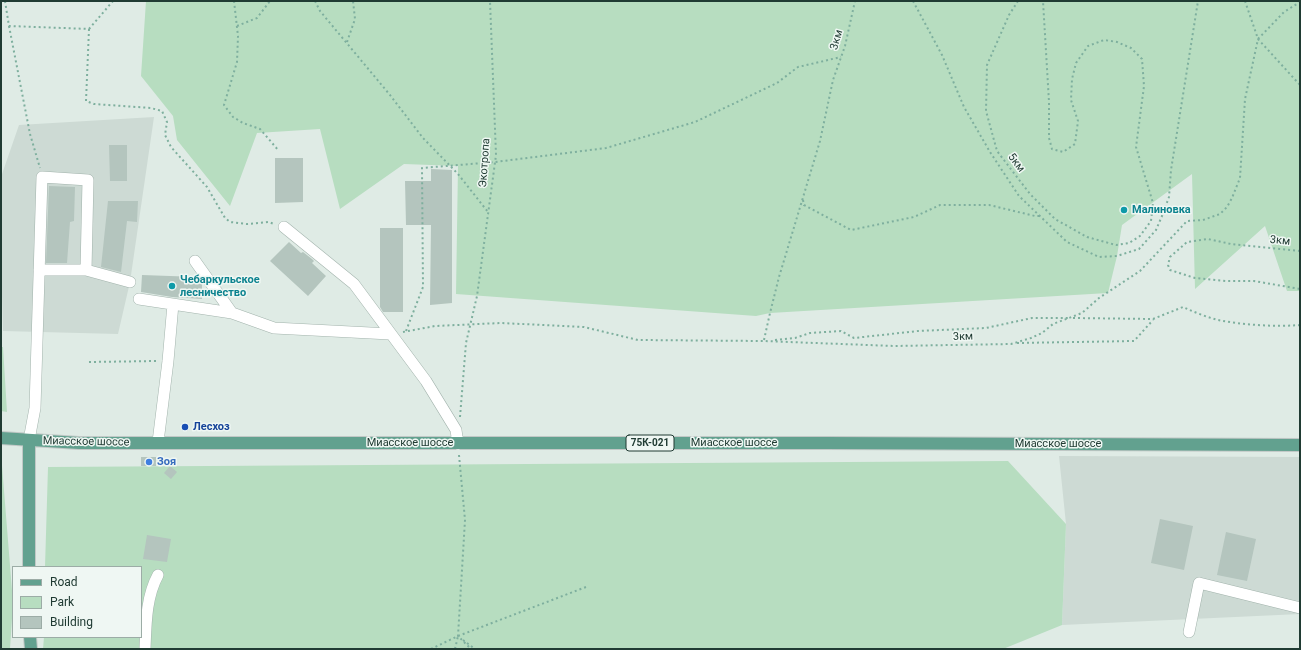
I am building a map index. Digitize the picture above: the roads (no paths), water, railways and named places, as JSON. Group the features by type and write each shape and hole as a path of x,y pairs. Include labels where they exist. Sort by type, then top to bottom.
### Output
{"main road":[{"name":"Миасское шоссе","path":"1,438 79,443 826,443 1300,445"},
{"path":"29,440 30,566"},
{"path":"30,638 31,649"}],"street":[{"path":"29,440 35,408 42,177 88,180 86,270"},
{"path":"284,227 354,284 426,381 456,430 458,444"},
{"path":"195,261 232,314"},
{"path":"39,270 86,270 130,282"},
{"path":"139,299 232,314 274,328 390,334"},
{"path":"158,442 173,304"},
{"path":"145,649 147,619 152,586 158,575"},
{"path":"1189,632 1199,583 1300,608"}],"place":[{"name":"Малиновка","path":"1124,210"},
{"name":"Чебаркульское лесничество","path":"172,286"},
{"name":"Лесхоз","path":"185,427"},
{"name":"Зоя","path":"149,462"}]}
